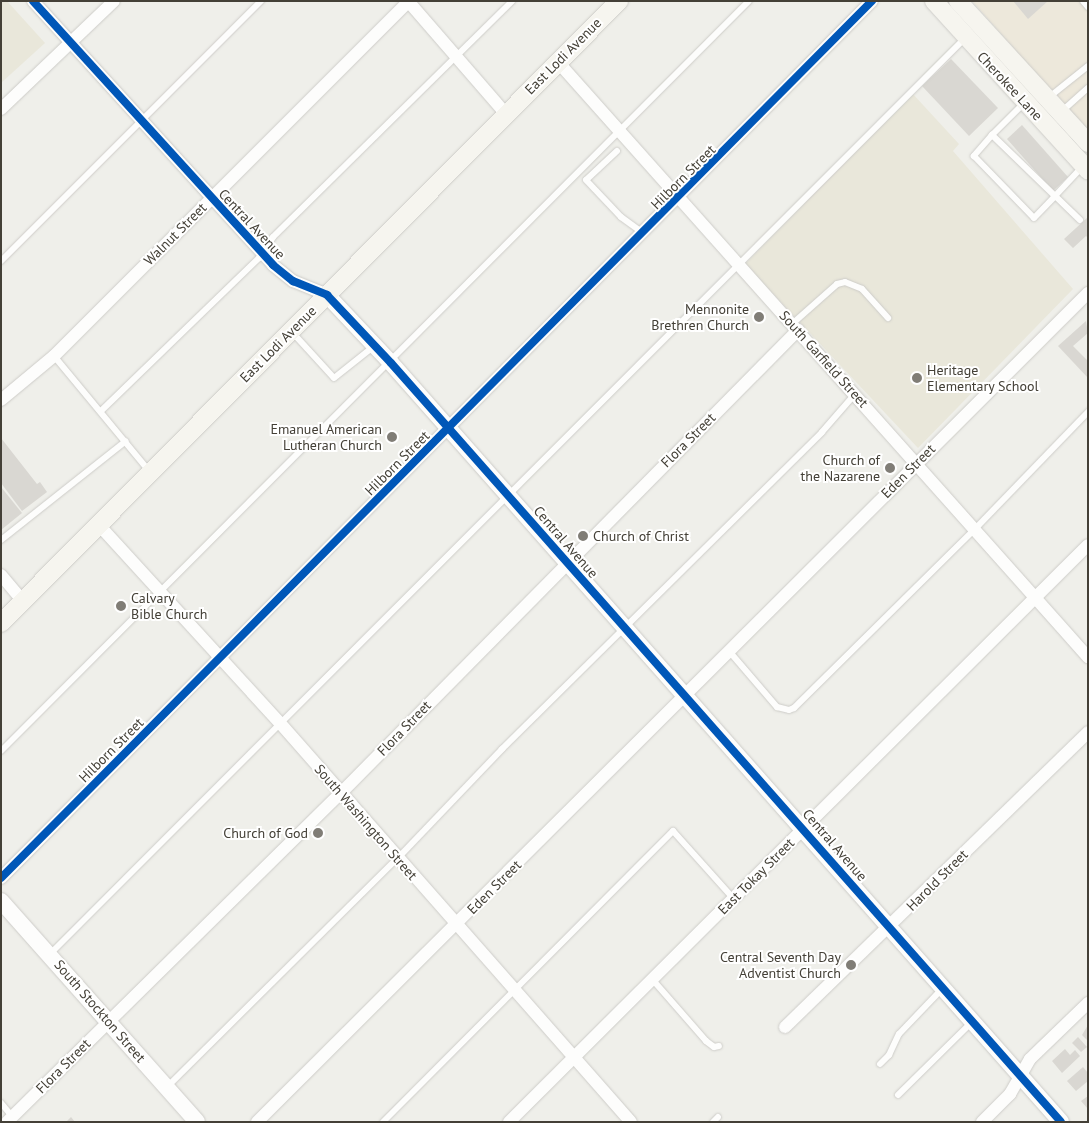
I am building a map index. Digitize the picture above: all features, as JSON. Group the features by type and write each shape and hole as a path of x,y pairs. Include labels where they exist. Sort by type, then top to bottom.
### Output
{"main road":[{"name":"East Lodi Avenue","path":"1,623 619,1"},
{"name":"Cherokee Lane","path":"934,1 965,38 1086,168"},
{"name":"Cherokee Lane","path":"958,1 1088,143"}],"street":[{"name":"Central Avenue","path":"33,1 262,253 293,281 327,295 391,363 804,828 889,928 1061,1122"},
{"path":"1,109 114,1"},
{"path":"409,1 506,114"},
{"name":"Walnut Street","path":"1,400 54,356 409,1"},
{"name":"Hilborn Street","path":"1,878 681,197 867,3"},
{"name":"South Garfield Street","path":"558,62 681,197 1088,657"},
{"name":"Eden Street","path":"258,1122 1088,293"},
{"name":"Flora Street","path":"9,1119 341,793 795,327"},
{"name":"South Washington Street","path":"99,525 280,723 630,1122"},
{"name":"East Tokay Street","path":"509,1122 1088,545"},
{"path":"1,575 23,602"},
{"name":"Harold Street","path":"785,1027 889,928 1088,732"},
{"name":"South Stockton Street","path":"1,901 110,1021 197,1122"},
{"path":"982,1122 1010,1094 1030,1059 1088,1003"}],"lane":[{"path":"1,261 261,1"},
{"path":"102,410 262,253 273,237 512,1"},
{"path":"1,751 308,441 391,363 750,1"},
{"path":"1083,1 1088,6"},
{"path":"50,954 280,723 326,681 979,24"},
{"path":"1048,99 1088,66"},
{"path":"1060,113 1088,88"},
{"path":"1026,102 992,135 974,156 1034,218 1086,168"},
{"path":"992,135 1080,220"},
{"path":"617,151 586,180 621,217 644,234"},
{"path":"795,327 837,284 845,282 862,289 888,318"},
{"path":"291,331 334,378 374,346"},
{"path":"54,356 102,410 151,473"},
{"path":"167,1087 398,858 502,749 822,432 855,394"},
{"path":"729,651 778,707 789,710 794,708 975,529 1088,412"},
{"path":"1,540 126,441"},
{"path":"383,1122 673,831 733,898"},
{"path":"652,979 706,1041 714,1047 719,1046"},
{"path":"880,1064 889,1055 899,1034 943,988"},
{"path":"898,1095 973,1022"},
{"path":"1,1103 9,1119"}],"shaded area":[{"path":"1,1 7,1 45,43 1,83"},
{"path":"972,1 1088,1 1088,132 1050,89"},
{"path":"912,93 959,144 953,151 1073,289 918,448 745,264"}],"building":[{"path":"1013,1 1048,1 1028,19"},
{"path":"951,59 998,108 969,136 922,86"},
{"path":"1022,125 1068,177 1053,191 1007,139"},
{"path":"1088,217 1088,238 1086,236 1073,248 1064,239"},
{"path":"1086,321 1088,333 1073,346 1088,361 1088,378 1058,346"},
{"path":"1,438 37,484 40,482 47,492 22,511 1,483"},
{"path":"1,487 22,513 1,530"},
{"path":"1088,1025 1088,1041 1082,1035"},
{"path":"1078,1037 1087,1047 1081,1052 1072,1043"},
{"path":"1065,1049 1070,1055 1075,1050 1080,1056 1062,1073 1052,1061"},
{"path":"1083,1067 1088,1073 1088,1081 1076,1091 1067,1081"},
{"path":"1088,1096 1088,1109 1081,1101"},
{"path":"71,1117 75,1122 66,1122"}],"cycle path":[{"path":"33,1 273,265 293,281 327,295 391,363 1061,1122"},
{"path":"1,878 872,1"}],"place":[{"name":"Mennonite Brethren Church","path":"759,317"},
{"name":"Heritage Elementary School","path":"917,378"},
{"name":"Emanuel American Lutheran Church","path":"392,437"},
{"name":"Church of the Nazarene","path":"890,468"},
{"name":"Church of Christ","path":"583,536"},
{"name":"Calvary Bible Church","path":"121,606"},
{"name":"Church of God","path":"318,833"},
{"name":"Central Seventh Day Adventist Church","path":"851,965"}]}
